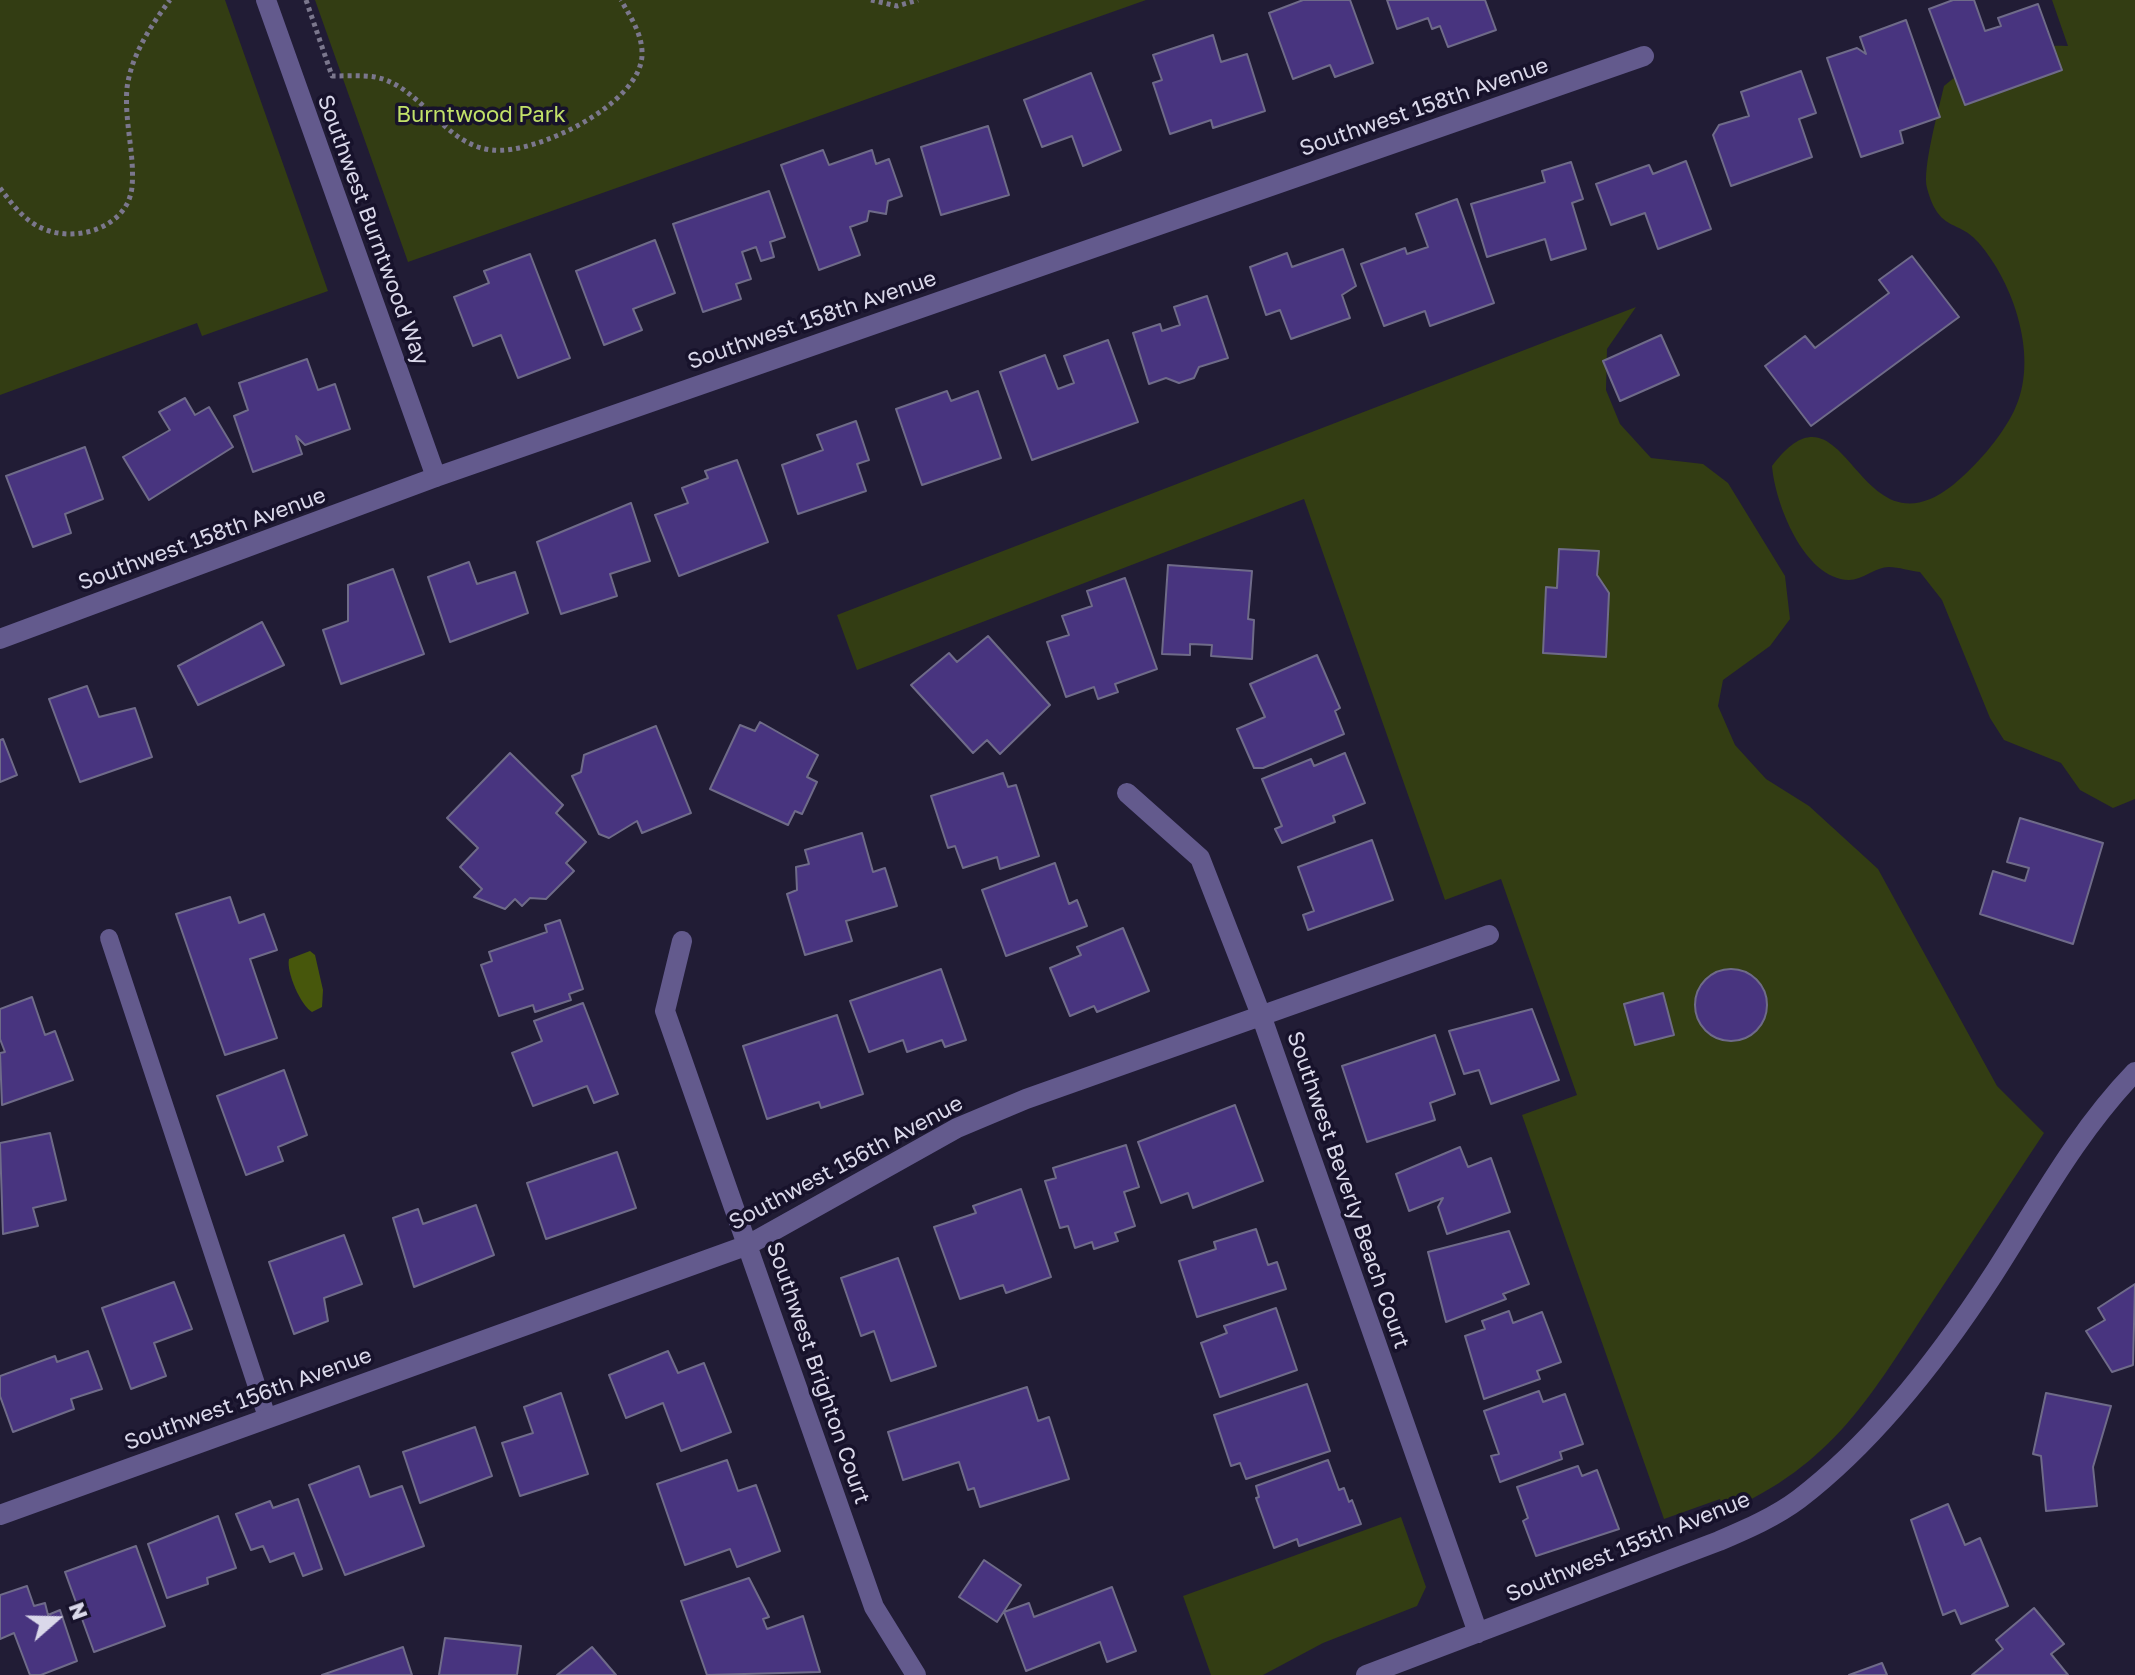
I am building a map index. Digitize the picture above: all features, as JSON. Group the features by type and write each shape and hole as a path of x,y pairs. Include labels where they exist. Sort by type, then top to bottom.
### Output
{"street":[{"name":"Southwest Burntwood Way","path":"266,0 436,477"},
{"name":"Southwest 158th Avenue","path":"0,639 436,477 1644,56"},
{"name":"Southwest Beverly Beach Court","path":"1127,793 1200,858 1261,1015 1478,1633"},
{"name":"Southwest 156th Avenue","path":"0,1515 748,1245 957,1128 1026,1099 1489,935"},
{"name":"Southwest Brighton Court","path":"682,941 665,1011 874,1607 916,1675"},
{"name":"Southwest 155th Avenue","path":"1366,1675 1719,1541 1759,1523 1798,1499 1877,1424 1927,1366 1992,1276 2087,1126 2135,1072"}],"lane":[{"path":"109,938 267,1417"}],"path":[{"path":"0,188 19,212 45,230 73,234 100,230 122,212 132,190 127,88 140,47 170,0"},
{"path":"306,0 332,76 377,77 402,90 464,143 494,151 529,144 586,122 626,93 638,76 642,57 640,35 621,0"},
{"path":"871,0 897,6 918,0"}],"green space":[{"path":"0,0 225,0 328,291 202,336 197,323 0,395"},
{"name":"Burntwood Park","path":"315,0 1146,0 408,262"},
{"path":"2052,0 2135,0 2135,799 2113,808 2080,790 2061,763 2004,740 1990,718 1942,600 1920,572 1889,567 1849,580 1833,576 1818,567 1786,518 1772,466 1797,441 1818,438 1836,448 1872,486 1894,500 1920,502 1962,478 2002,432 2021,390 2024,345 2019,322 2012,300 1991,259 1971,235 1943,219 1937,212 1927,188 1927,167 1944,86 1975,63 2001,50 2068,46"},
{"path":"1636,307 1607,349 1606,390 1620,424 1651,458 1703,464 1728,483 1785,576 1790,619 1770,646 1723,680 1718,706 1735,745 1766,779 1809,806 1878,869 1997,1086 2044,1133 1869,1397 1822,1449 1762,1493 1724,1512 1720,1499 1664,1519 1522,1115 1577,1095 1501,879 1445,900 1304,499 857,670 837,615"},
{"path":"1401,1517 1426,1587 1417,1606 1323,1643 1263,1675 1211,1675 1183,1596"}],"shaded area":[{"path":"310,951 315,955 323,990 322,1007 312,1012 299,996 289,965 289,959"}],"building":[{"path":"1303,0 1350,0 1373,63 1335,77 1330,65 1293,79 1269,13"},
{"path":"1387,0 1485,0 1496,30 1448,47 1440,26 1432,29 1428,18 1397,29"},
{"path":"1953,0 1974,0 1985,31 2001,26 1998,18 2038,4 2062,70 1965,105 1929,9"},
{"path":"1906,20 1940,117 1900,131 1903,143 1861,157 1827,58 1857,48 1866,54 1860,37"},
{"path":"1213,35 1221,62 1247,54 1265,111 1213,128 1211,120 1170,134 1153,83 1162,80 1153,55"},
{"path":"1801,71 1816,113 1799,119 1812,157 1731,186 1713,135 1719,125 1749,116 1741,92"},
{"path":"1091,73 1121,150 1083,166 1072,136 1042,147 1024,100"},
{"path":"988,126 1009,195 941,215 921,147"},
{"path":"823,150 829,165 872,150 876,164 889,159 902,196 888,201 886,214 869,211 867,221 850,227 860,255 819,270 781,165"},
{"path":"1686,161 1711,229 1658,249 1645,213 1611,225 1596,184 1649,165 1653,174"},
{"path":"1571,162 1583,199 1572,203 1586,249 1551,260 1545,239 1487,257 1471,204 1545,182 1542,171"},
{"path":"769,191 785,237 770,242 774,257 761,261 756,247 742,252 751,279 736,284 741,299 703,312 673,224"},
{"path":"1457,199 1494,303 1430,326 1425,311 1384,326 1361,264 1405,248 1407,254 1428,247 1416,214"},
{"path":"655,240 675,293 633,309 642,330 604,345 576,271"},
{"path":"1343,249 1356,286 1342,295 1350,318 1291,339 1280,310 1266,315 1250,267 1287,253 1292,267"},
{"path":"530,254 570,358 518,378 501,335 473,346 454,297 489,283 484,271"},
{"path":"1912,256 1959,317 1811,426 1765,366 1805,336 1815,348 1889,293 1879,280"},
{"path":"1207,296 1228,358 1199,367 1194,378 1179,383 1166,378 1149,384 1133,333 1160,324 1162,331 1180,325 1174,307"},
{"path":"1661,335 1679,375 1620,401 1603,361"},
{"path":"1108,340 1138,422 1032,460 1000,372 1045,355 1058,389 1074,383 1064,356"},
{"path":"307,359 318,390 335,384 350,429 305,445 296,436 302,454 253,472 234,416 248,410 239,383"},
{"path":"947,391 951,401 978,391 1001,458 922,485 896,409"},
{"path":"185,398 195,415 209,407 233,447 149,500 123,457 170,430 159,412"},
{"path":"856,421 869,460 857,464 866,491 798,514 782,465 823,450 817,435"},
{"path":"85,447 103,499 65,514 71,533 33,547 6,476"},
{"path":"737,460 768,542 679,576 655,515 688,503 682,488 708,478 705,471"},
{"path":"631,503 650,561 610,574 617,596 561,614 537,542"},
{"path":"1559,549 1599,551 1597,575 1609,593 1606,657 1543,653 1546,587 1557,588"},
{"path":"469,562 477,584 515,572 528,613 450,642 428,577"},
{"path":"1168,565 1252,571 1248,619 1254,620 1252,659 1211,656 1212,645 1190,644 1190,655 1162,654"},
{"path":"393,569 424,654 341,684 323,630 348,621 348,585"},
{"path":"1125,578 1157,669 1115,684 1118,692 1098,699 1094,687 1066,697 1047,642 1069,635 1062,616 1092,606 1087,591"},
{"path":"262,622 284,665 198,705 178,666"},
{"path":"988,636 1050,705 1000,754 987,740 973,753 911,685 949,653 957,662"},
{"path":"1317,655 1340,708 1335,711 1344,734 1263,768 1254,768 1237,729 1265,717 1250,684"},
{"path":"87,686 99,717 135,708 152,757 80,782 49,699"},
{"path":"760,722 818,755 807,777 817,782 802,814 795,811 788,825 710,789 740,725 755,731"},
{"path":"656,726 691,813 642,833 637,821 609,838 599,834 572,776 581,772 584,755"},
{"path":"3,739 17,775 0,782 0,740"},
{"path":"510,753 563,805 556,813 586,842 566,863 574,871 546,899 530,898 522,906 515,899 505,909 474,897 482,889 460,867 478,848 447,818"},
{"path":"1345,753 1365,803 1333,816 1335,822 1282,843 1275,829 1282,826 1262,779 1311,759 1314,766"},
{"path":"1003,773 1008,787 1016,785 1039,856 1000,869 997,857 963,868 955,846 948,848 931,796"},
{"path":"2020,818 2103,843 2073,944 1980,914 1993,871 2025,881 2029,868 2007,862"},
{"path":"862,833 873,872 885,868 897,906 846,921 852,941 805,955 787,894 797,890 796,867 809,864 805,850"},
{"path":"1372,840 1393,900 1308,930 1303,915 1314,911 1298,867"},
{"path":"1055,863 1069,904 1077,900 1087,926 1006,956 982,890"},
{"path":"230,897 239,923 264,914 277,950 250,959 277,1038 225,1055 176,914"},
{"path":"560,920 583,989 569,994 571,1000 535,1012 533,1005 499,1016 481,965 492,961 489,952 547,932 545,925"},
{"path":"1123,928 1149,991 1097,1012 1094,1006 1070,1016 1050,968 1081,955 1077,947"},
{"path":"941,969 966,1040 945,1047 942,1040 907,1052 903,1040 869,1052 850,1001"},
{"path":"1731,969 1751,975 1761,985 1767,1005 1761,1025 1751,1035 1731,1041 1711,1035 1701,1025 1695,1005 1701,985 1711,975"},
{"path":"1663,993 1674,1035 1635,1045 1624,1004"},
{"path":"32,997 45,1035 55,1031 73,1080 2,1105 0,1053 5,1052 0,1039 0,1009"},
{"path":"583,1003 618,1094 594,1103 587,1086 533,1106 512,1053 542,1041 534,1021"},
{"path":"1532,1009 1559,1080 1491,1104 1479,1070 1464,1074 1449,1031"},
{"path":"837,1015 863,1094 821,1108 819,1102 767,1119 743,1046"},
{"path":"1435,1035 1455,1094 1430,1103 1435,1120 1367,1142 1342,1066"},
{"path":"284,1070 307,1135 278,1147 283,1161 246,1175 217,1096"},
{"path":"1235,1105 1263,1181 1193,1208 1188,1193 1161,1203 1138,1142"},
{"path":"50,1133 66,1200 33,1208 38,1226 3,1234 0,1143"},
{"path":"1126,1145 1139,1187 1124,1192 1135,1226 1115,1233 1118,1241 1094,1249 1092,1242 1075,1248 1068,1226 1060,1228 1045,1181 1056,1178 1053,1168"},
{"path":"1460,1147 1468,1167 1491,1158 1510,1212 1447,1234 1438,1207 1443,1198 1409,1211 1396,1174"},
{"path":"617,1152 636,1208 546,1239 527,1183"},
{"path":"1021,1189 1051,1277 1006,1293 1003,1285 960,1299 934,1227 976,1213 973,1206"},
{"path":"476,1205 494,1255 414,1287 393,1218 418,1209 423,1224"},
{"path":"1256,1229 1268,1265 1277,1262 1286,1289 1197,1317 1179,1261 1216,1249 1214,1242"},
{"path":"1509,1231 1529,1284 1503,1294 1506,1299 1446,1322 1428,1252"},
{"path":"344,1235 362,1284 324,1298 328,1321 294,1334 269,1262"},
{"path":"898,1258 936,1366 891,1381 874,1331 861,1336 841,1278"},
{"path":"174,1282 192,1329 154,1343 166,1376 131,1389 102,1308"},
{"path":"2135,1284 2133,1365 2112,1372 2086,1331 2105,1320 2098,1308"},
{"path":"1276,1308 1297,1370 1220,1397 1201,1343 1227,1333 1224,1326"},
{"path":"1509,1311 1513,1323 1542,1312 1561,1362 1537,1371 1540,1379 1484,1399 1465,1336 1485,1329 1482,1321"},
{"path":"88,1351 102,1389 71,1399 74,1409 13,1432 0,1396 0,1376 55,1356 57,1362"},
{"path":"668,1351 678,1373 704,1363 731,1432 681,1451 663,1403 626,1418 609,1375"},
{"path":"1307,1384 1330,1451 1246,1479 1240,1463 1231,1466 1214,1415"},
{"path":"1027,1387 1038,1421 1049,1417 1069,1479 980,1507 974,1488 968,1490 959,1462 903,1480 888,1432"},
{"path":"1539,1391 1543,1402 1565,1394 1583,1444 1560,1452 1562,1459 1500,1482 1491,1456 1499,1454 1484,1411"},
{"path":"561,1393 588,1474 520,1496 502,1443 533,1433 524,1407"},
{"path":"2046,1393 2111,1406 2093,1467 2097,1506 2046,1511 2041,1456 2033,1454"},
{"path":"475,1427 492,1476 420,1503 403,1452"},
{"path":"727,1460 738,1491 756,1485 780,1551 737,1567 730,1549 685,1565 657,1484"},
{"path":"1328,1460 1339,1490 1344,1488 1349,1502 1352,1500 1361,1524 1299,1546 1297,1539 1274,1548 1256,1498 1259,1497 1256,1486"},
{"path":"359,1466 370,1497 402,1486 424,1546 345,1575 309,1485"},
{"path":"1578,1466 1582,1476 1597,1470 1619,1529 1536,1556 1523,1521 1528,1518 1517,1487"},
{"path":"298,1499 322,1569 303,1576 294,1553 270,1562 263,1546 251,1550 236,1514 270,1501 273,1508"},
{"path":"1948,1504 1965,1545 1980,1538 2008,1606 1961,1624 1955,1610 1943,1615 1911,1520"},
{"path":"218,1516 236,1568 207,1578 208,1584 167,1598 148,1544"},
{"path":"136,1546 165,1626 94,1652 65,1572"},
{"path":"984,1560 1021,1585 997,1622 959,1597"},
{"path":"749,1578 769,1617 763,1619 767,1629 803,1616 820,1672 707,1675 681,1601"},
{"path":"27,1586 34,1606 45,1603 48,1615 60,1610 77,1661 41,1675 30,1675 14,1633 0,1639 0,1595"},
{"path":"1112,1587 1136,1651 1107,1662 1100,1642 1026,1671 1004,1612 1029,1603 1034,1617"},
{"path":"2034,1608 2064,1644 2051,1654 2068,1675 1972,1675 2003,1649 1996,1640"},
{"path":"445,1638 521,1646 517,1675 439,1675"},
{"path":"403,1647 412,1675 322,1675"},
{"path":"592,1647 616,1675 557,1675"},
{"path":"1882,1663 1887,1675 1849,1675"}]}
